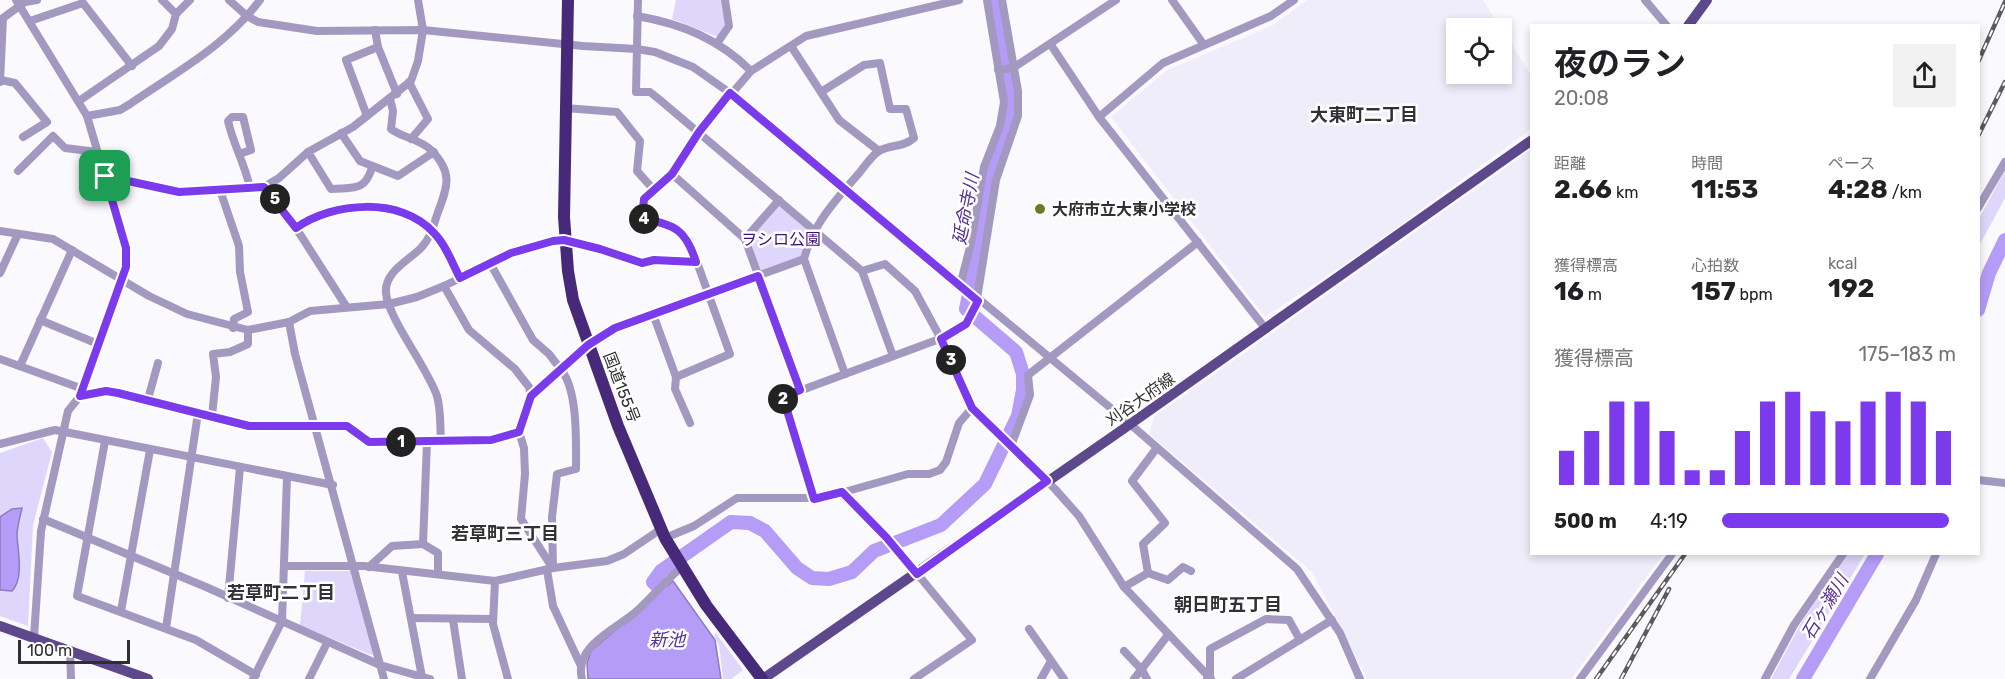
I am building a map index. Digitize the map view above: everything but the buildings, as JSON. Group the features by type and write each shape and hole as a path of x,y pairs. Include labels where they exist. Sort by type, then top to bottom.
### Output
{"highway":[{"name":"国道155号","path":"568,0 564,240 573,300 588,345 663,533 720,626 762,679"}],"main road":[{"path":"1689,24 1704,2"},
{"name":"刈谷大府線","path":"762,679 917,574 1530,141"},
{"path":"0,626 148,679"}],"street":[{"path":"23,137 47,122 15,83 0,81 3,18 18,4 36,0"},
{"path":"162,0 176,14"},
{"path":"80,101 166,40 176,14 190,0"},
{"path":"229,0 248,16 258,21 317,31 423,30 637,48 655,52 693,67 730,93 1048,359 1130,424 1156,449 1297,569 1332,620 1360,679"},
{"path":"87,116 120,110 130,104 215,46 248,16 260,0"},
{"path":"105,176 179,192 264,187 279,178 308,152 367,116 409,82 418,61 423,30 418,0"},
{"path":"638,0 636,92 650,92 862,271 893,356"},
{"path":"718,42 729,26 724,0"},
{"path":"676,377 730,354 689,240 668,223 642,219 644,199 672,174 699,132 730,93 751,71 790,46 806,36 959,0"},
{"path":"961,286 971,243 978,194 1004,102 987,0"},
{"path":"814,499 783,397 941,339 966,324 975,311 996,180 1018,116 1018,91 1002,0"},
{"path":"998,70 1013,68 1116,0"},
{"path":"1172,0 1204,45"},
{"path":"1099,117 1163,63 1271,16 1294,0"},
{"path":"1645,0 1665,24"},
{"path":"30,21 83,3 132,66"},
{"path":"18,4 80,101 87,116 126,248 126,267 122,280 82,392 68,411 44,519 34,637"},
{"path":"637,16 670,22 718,42 751,71"},
{"path":"375,30 378,47 394,96 391,129 400,136 411,139 434,152 447,174 447,192 438,213 434,232 422,247 392,272 385,292 438,398 441,441"},
{"path":"1051,45 1099,117 1265,328"},
{"path":"790,46 839,120 879,151"},
{"path":"367,116 346,60 378,47"},
{"path":"821,92 864,64 880,63 890,109 906,109 914,138 907,144 879,151 845,188 813,230 804,259 845,374"},
{"path":"409,82 428,119 411,139"},
{"path":"566,108 617,112 640,141 638,171 653,189"},
{"path":"341,133 360,161 372,168 398,176 434,152"},
{"path":"18,171 53,136 65,148 98,153"},
{"path":"308,152 331,189 362,187 368,181 372,168"},
{"path":"239,154 250,188"},
{"path":"1980,205 2005,162"},
{"path":"672,174 745,239 800,390"},
{"path":"264,187 296,228 346,306"},
{"path":"220,190 239,246 240,272 248,312 234,319 233,328"},
{"path":"978,194 993,197"},
{"path":"745,239 778,200"},
{"path":"296,228 320,213 380,207 395,210 434,232 460,278"},
{"path":"0,231 53,239 122,280 187,314 233,328 248,330 289,322 310,311 346,306 389,304 444,286 529,247 564,240 642,263 654,260 696,262"},
{"path":"0,273 18,234"},
{"path":"1011,446 1030,395 1028,375 1198,242"},
{"path":"20,366 72,250"},
{"path":"531,396 562,371 588,345 615,328 804,259"},
{"path":"490,263 533,340 549,354 569,380 573,406 576,470 557,474 552,517 550,569 553,606 581,666 582,679"},
{"path":"862,271 885,264 915,291 941,339 972,408 1047,481 1079,516 1124,587 1209,679"},
{"path":"444,286 469,330 515,369 529,387 531,396 519,432 525,457 521,519 550,569"},
{"path":"653,314 676,377 675,388 690,423"},
{"path":"40,320 98,344"},
{"path":"289,322 295,354 318,428 384,679"},
{"path":"212,416 216,377 213,354 230,352 248,344 248,330"},
{"path":"0,359 82,392 106,391 148,399 249,426 318,428 347,426 369,442 491,440 519,432"},
{"path":"148,399 158,363"},
{"path":"285,566 369,567 495,581 550,569 607,561 663,533 694,526 737,498 814,499 908,474 929,474 940,470 946,462 959,423 972,408"},
{"path":"166,628 198,412"},
{"path":"0,444 48,430 333,485"},
{"path":"105,441 77,596 196,639 254,677 282,621 287,477"},
{"path":"423,544 427,442"},
{"path":"1148,573 1143,544 1165,523 1132,481 1156,449"},
{"path":"121,611 150,450"},
{"path":"228,597 240,467"},
{"path":"1980,480 2005,483"},
{"path":"842,492 886,537 972,640 914,679"},
{"path":"44,519 86,539 228,597 327,643 381,665 426,678"},
{"path":"369,567 392,546 423,544 438,553 438,573"},
{"path":"1580,679 1671,555"},
{"path":"1766,679 1794,625 1842,555"},
{"path":"1870,679 1916,600 1936,555"},
{"path":"581,666 601,635 638,610 682,566"},
{"path":"1124,587 1148,573 1168,580 1183,567 1191,571"},
{"path":"402,572 426,678"},
{"path":"495,581 493,619 508,679"},
{"path":"411,618 493,619"},
{"path":"1209,679 1210,649 1266,619 1289,620 1300,640"},
{"path":"453,620 462,679"},
{"path":"1236,679 1332,620"},
{"path":"1029,629 1064,679"},
{"path":"1134,679 1168,634"},
{"path":"309,679 327,643"},
{"path":"70,650 72,677"},
{"path":"1124,651 1143,670 1147,679"},
{"path":"1041,679 1051,661"}],"shaded area":[{"path":"1307,0 1483,0 1495,18 1446,18 1446,84 1512,84 1512,45 1530,73 1530,130 1364,251 1265,317 1111,117 1167,70 1273,25"},
{"path":"1530,151 1530,555 1662,555 1571,679 1367,679 1312,572 1149,434 1154,417"}],"green space":[{"path":"676,0 721,0 725,25 718,37 672,19"},
{"path":"2005,170 2005,198 1980,244 1980,217"},
{"name":"ヲシロ公園","path":"779,204 810,232 803,256 760,271 750,240"},
{"path":"43,438 52,452 33,525 28,626 0,616 0,453"},
{"path":"1846,555 1864,555 1789,679 1771,679 1800,625"},
{"path":"305,571 351,571 374,654 371,655 300,625"},
{"path":"716,633 743,670 731,679 723,679 719,645 714,636"}],"water":[{"path":"22,508 17,533 18,579 12,591 0,590 0,517 12,509"},
{"name":"新池","path":"673,581 715,640 721,679 588,679 587,663 591,651"}],"waterway":[{"name":"延命寺川","path":"662,591 653,582 661,571 731,522 750,523 765,531 797,568 812,578 829,579 852,572 874,551 941,525 985,484 1018,416 1023,390 1023,374 1016,352 966,309 980,242 987,184 1005,135 1011,102 994,0"},
{"name":"石ヶ瀬川","path":"1980,303 1989,273 2005,240"},
{"name":"石ヶ瀬川","path":"1803,679 1876,555"}],"railway":[{"path":"1980,58 2005,2"},
{"path":"1980,132 2005,82"},
{"path":"1596,679 1684,555"},
{"path":"1621,679 1669,589"}],"place":[{"name":"大府市立大東小学校","path":"1040,209"}],"district":[{"name":"大東町二丁目","path":"1364,115"},
{"name":"若草町三丁目","path":"505,534"},
{"name":"若草町二丁目","path":"281,593"},
{"name":"朝日町五丁目","path":"1228,605"}],"route":[{"path":"730,93 807,159 895,229 978,301 975,311 966,324 953,334 941,339 972,408 1047,481 917,574 886,537 842,492 814,499 783,397 800,390 758,276 615,328 588,345 562,371 531,396 519,432 491,440 369,442 347,426 318,428 249,426 118,393 106,391 80,396 126,267 126,248 105,176 179,192 264,187 296,228 309,218 329,211 364,207 395,210 434,232 460,278 511,253 564,240 642,263 654,260 696,262 689,240 668,223 642,219 644,199 672,174 699,132 730,93"}]}
